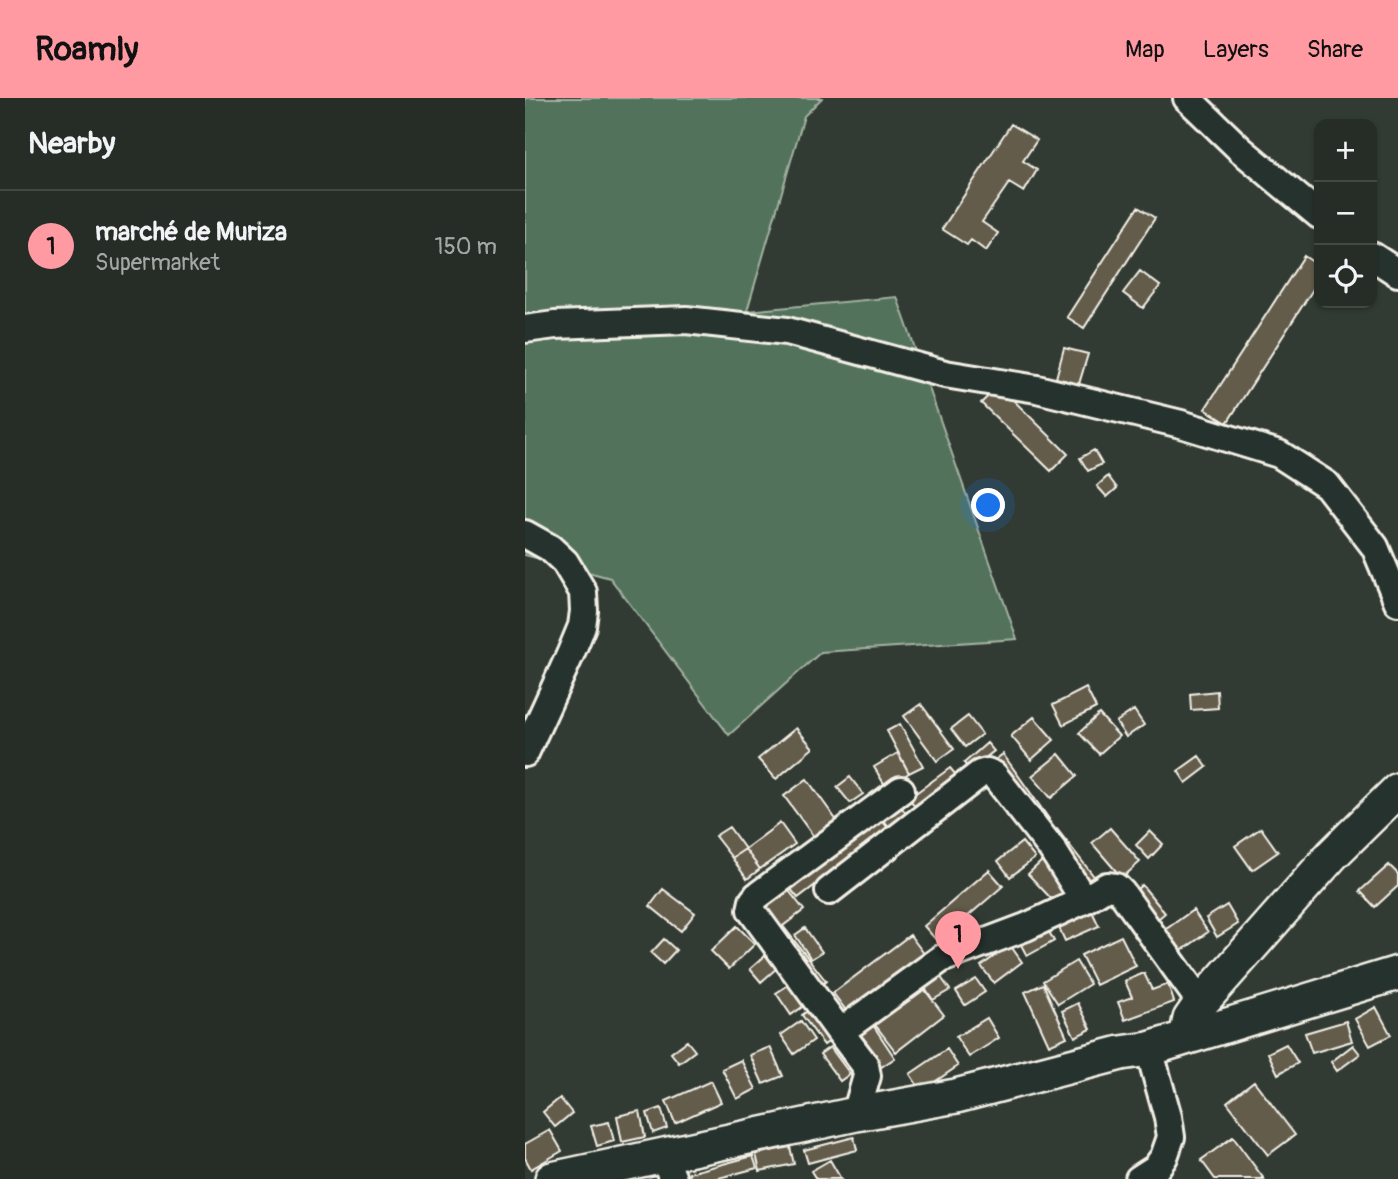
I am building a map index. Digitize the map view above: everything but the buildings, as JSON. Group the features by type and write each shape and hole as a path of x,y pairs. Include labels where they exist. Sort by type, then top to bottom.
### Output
{"main road":[{"path":"1186,1037 1190,1019 1201,1003 1332,855 1398,790"},
{"path":"552,1179 668,1166 856,1114 956,1096 1121,1053 1149,1049 1398,973"}],"street":[{"path":"1187,98 1241,150 1314,211"},
{"path":"1377,259 1398,273"},
{"path":"525,329 555,325 686,320 787,331 945,374 1037,389 1181,424 1279,454 1327,485 1375,547 1398,602"},
{"path":"525,534 550,548 565,562 583,592 584,611 582,626 570,655 525,753"},
{"path":"829,891 980,774 987,772 993,775 1052,849 1084,900"},
{"path":"856,1114 867,1076 865,1065 751,910 751,906 757,895 901,790"},
{"path":"840,1032 941,959 1026,928 1107,886 1116,887 1201,1003"},
{"path":"1139,1179 1156,1168 1164,1157 1171,1137 1149,1049"}],"green space":[{"path":"525,98 822,98 804,116 747,311 897,297 1017,639 821,652 729,735 610,578 525,555"}],"place":[{"name":"marché de Muriza","path":"958,969"}]}
